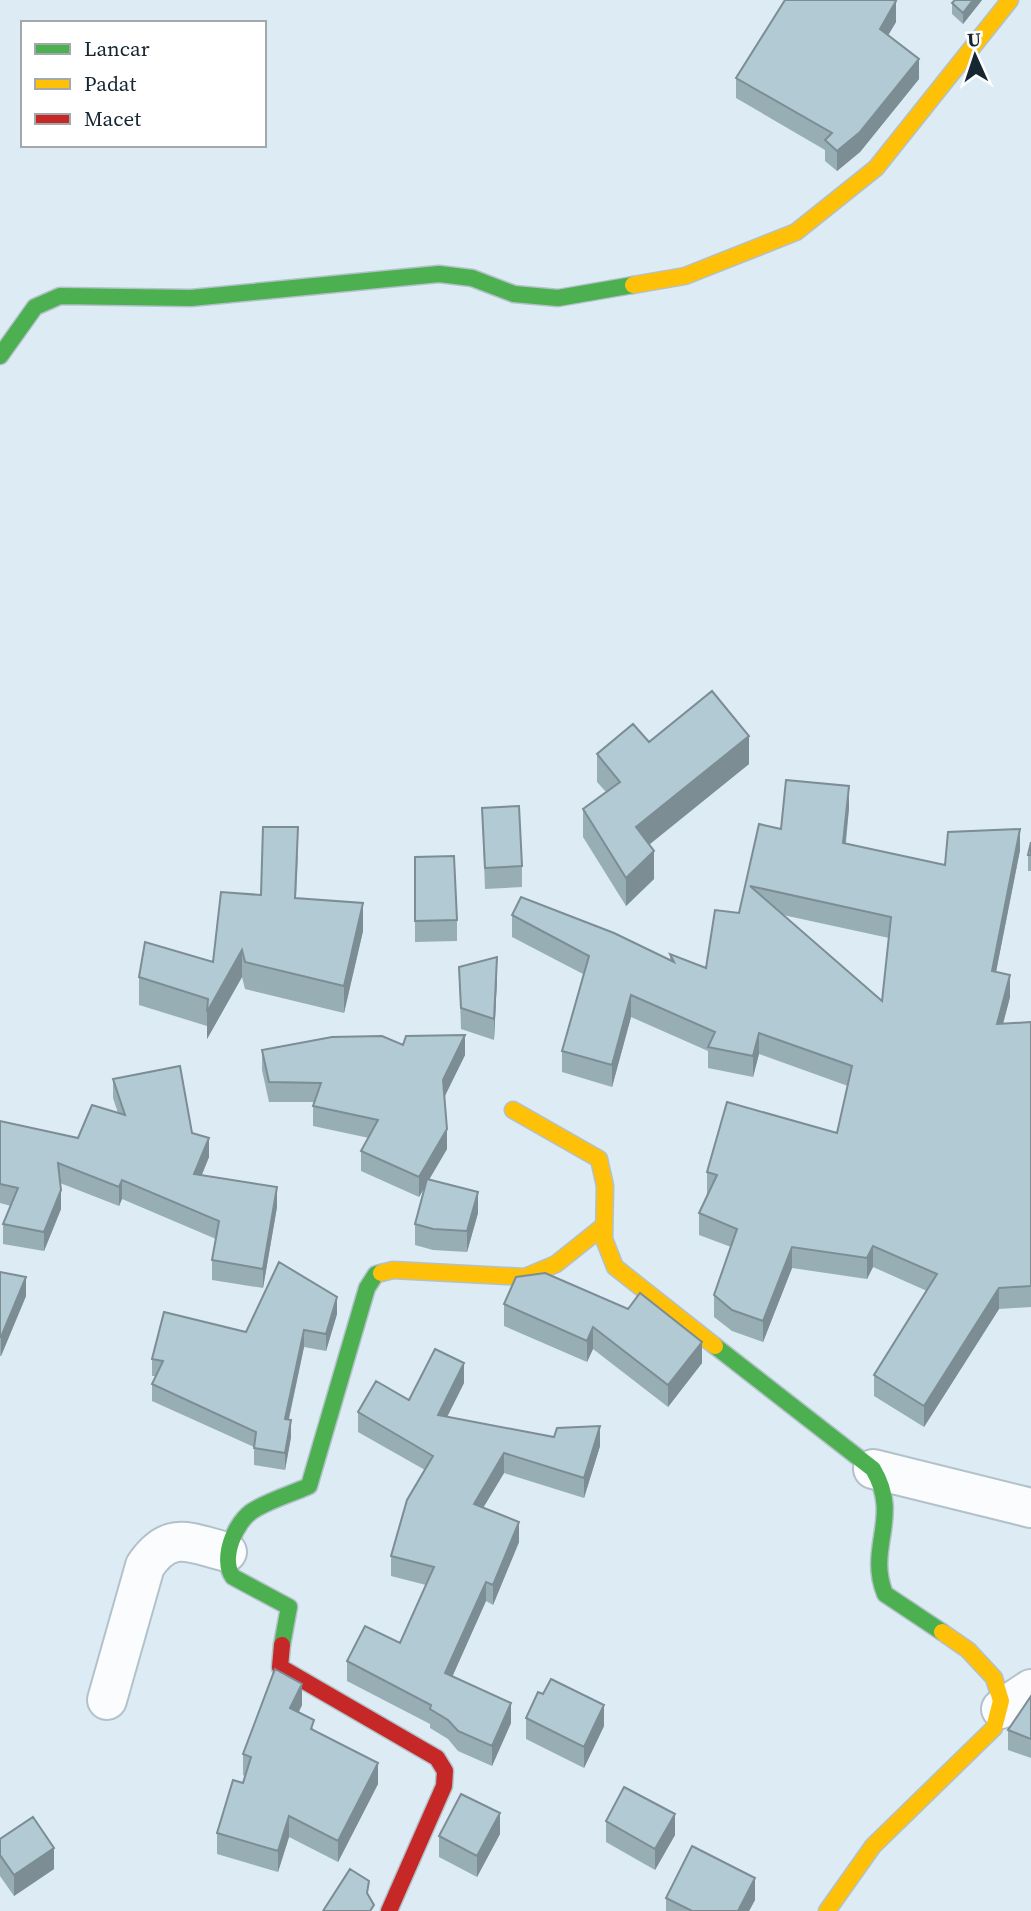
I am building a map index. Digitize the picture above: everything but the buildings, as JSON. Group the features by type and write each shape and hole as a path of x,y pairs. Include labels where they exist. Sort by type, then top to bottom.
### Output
{"street":[{"path":"0,356 35,307 60,296 191,298 439,274 472,278 514,294 558,299 685,276 796,232 876,168 1010,0"},
{"path":"513,1110 599,1159 603,1175 601,1228 606,1254 615,1268 873,1469 887,1492 888,1505 877,1570 879,1584 885,1594 976,1658 991,1673 1000,1691 1016,1699 994,1728 873,1846 827,1911"},
{"path":"389,1911 444,1786 445,1771 437,1758 289,1675 280,1667 279,1658 290,1622 289,1607 283,1600 230,1576 225,1566 227,1552 246,1516 253,1510 309,1486 367,1288 376,1274 393,1270 525,1277 541,1274 557,1265 601,1228"},
{"path":"873,1469 1031,1508"},
{"path":"107,1700 145,1566 156,1549 166,1542 181,1541 227,1552"}],"traffic: fast":[{"path":"0,356 35,307 60,296 191,298 439,274 472,278 514,294 558,298 633,285"},
{"path":"282,1645 289,1607 233,1577 229,1569 229,1551 236,1531 247,1515 274,1500 309,1486 367,1288 376,1274 381,1273"},
{"path":"715,1346 873,1469 884,1503 885,1518 879,1562 885,1594 942,1632"}],"traffic: slow":[{"path":"633,285 685,276 796,232 876,168 1010,0"},
{"path":"513,1110 599,1159 605,1186 604,1239 615,1267 715,1346"},
{"path":"381,1273 393,1270 525,1277 556,1264 601,1228"},
{"path":"827,1911 873,1846 994,1728 1001,1701 994,1678 968,1650 942,1632"}],"traffic: jam":[{"path":"282,1645 280,1667 437,1758 445,1771 444,1786 389,1911"}]}
